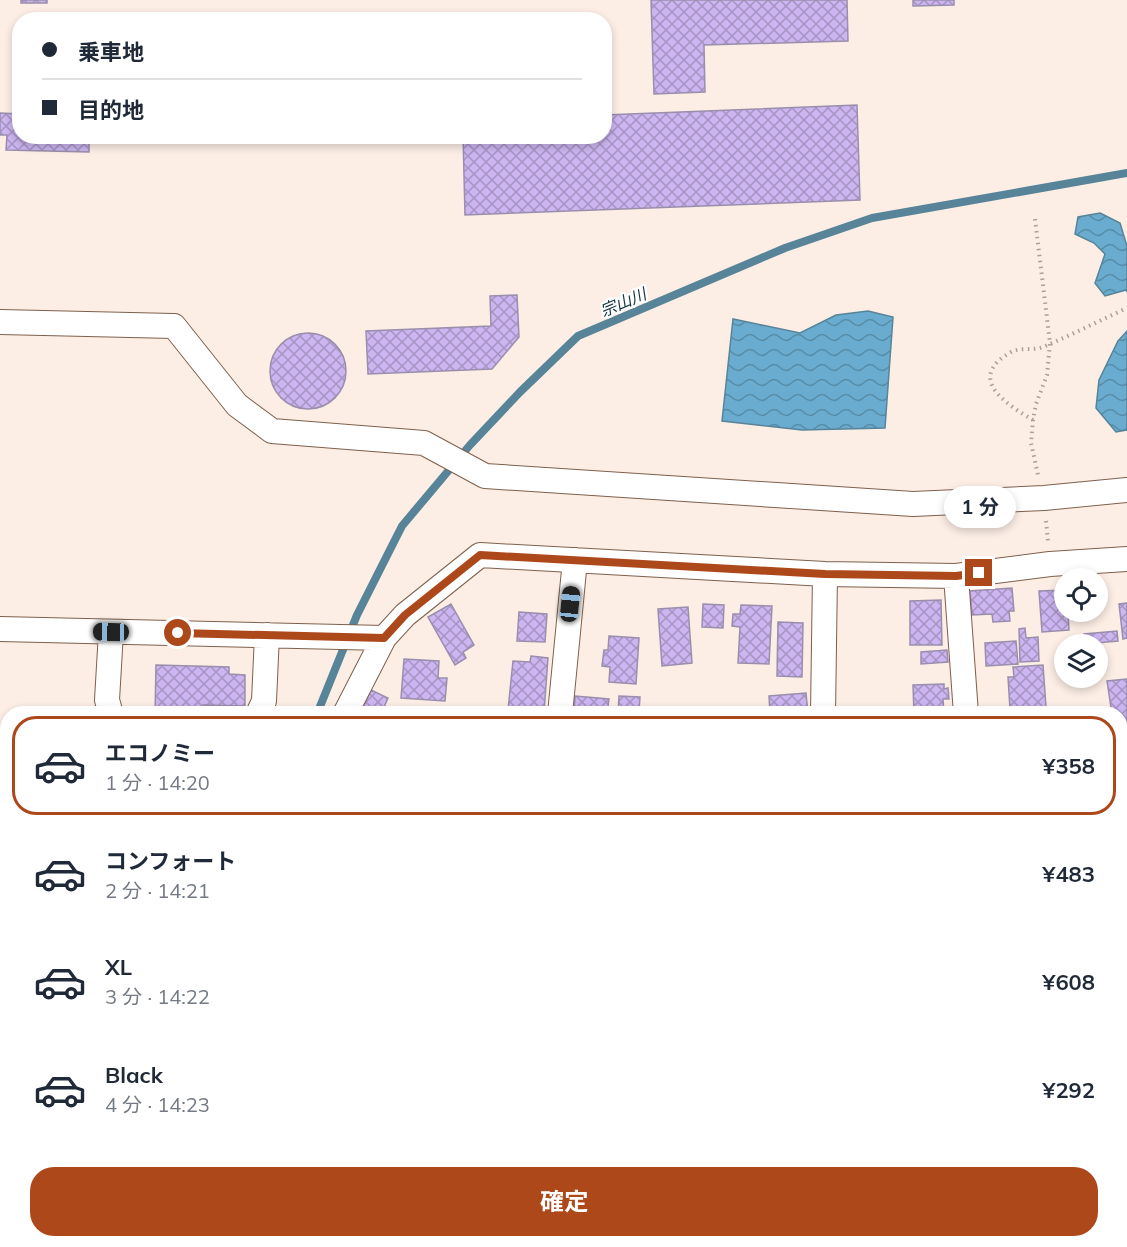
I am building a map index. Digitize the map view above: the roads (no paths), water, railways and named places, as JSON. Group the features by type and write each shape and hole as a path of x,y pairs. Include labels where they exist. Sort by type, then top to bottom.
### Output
{"street":[{"path":"0,322 174,326 237,405 272,431 424,443 485,476 914,504 1044,498 1127,490"},
{"path":"349,706 384,638 405,615 480,555 825,574 956,576 1050,564 1127,559"},
{"path":"561,706 575,560"},
{"path":"823,706 825,574"},
{"path":"956,576 965,706"},
{"path":"0,629 384,638"},
{"path":"109,706 107,699 111,632"},
{"path":"262,706 264,701 267,635"}],"water":[{"path":"1100,213 1120,223 1127,246 1127,292 1126,290 1105,296 1095,283 1105,254 1094,243 1075,234 1078,217"},
{"path":"868,311 893,317 885,428 802,430 722,421 733,319 800,333 836,315"},
{"path":"1127,331 1127,430 1116,432 1096,408 1099,380 1118,341"}],"waterway":[{"name":"宗山川","path":"320,706 357,615 402,526 470,445 578,336 785,248 872,218 1127,173"}]}
